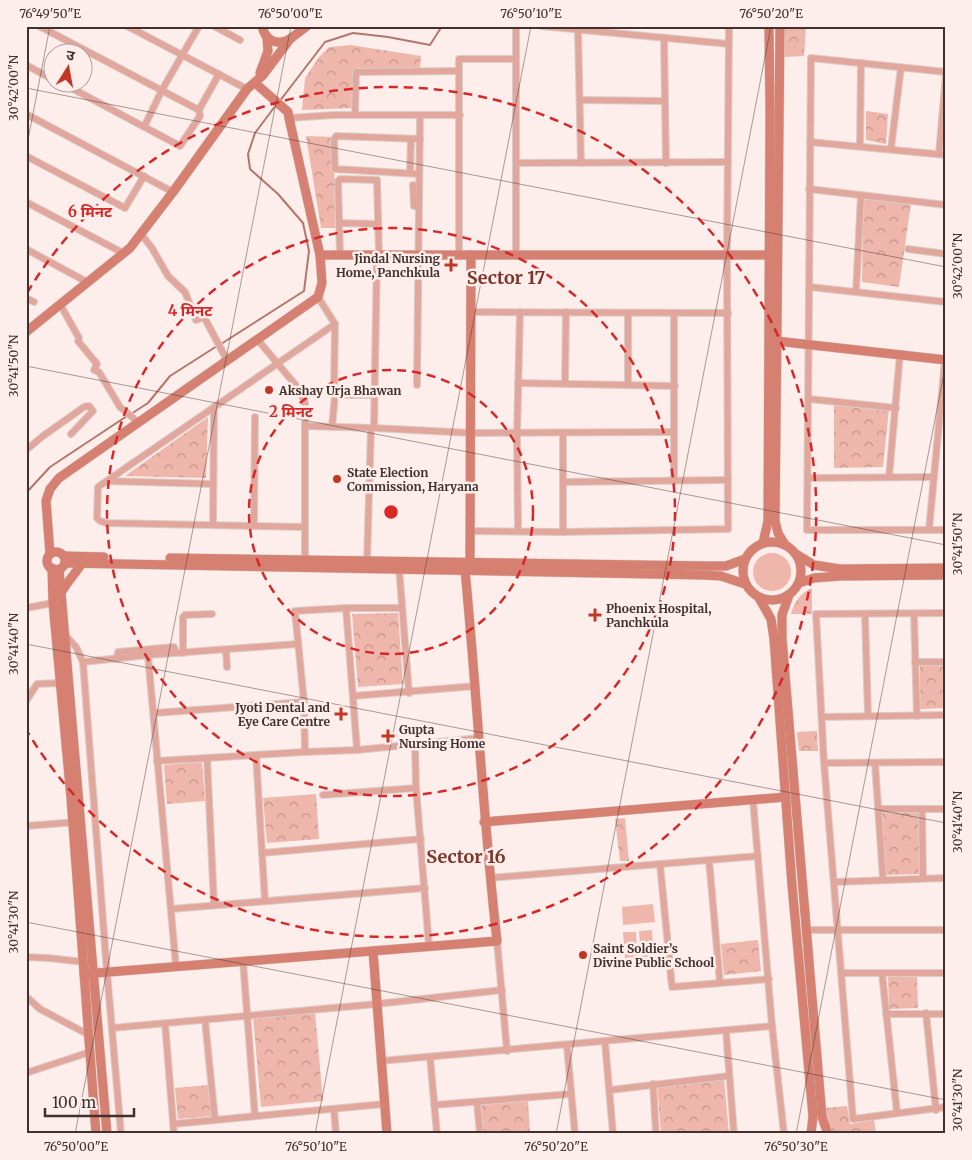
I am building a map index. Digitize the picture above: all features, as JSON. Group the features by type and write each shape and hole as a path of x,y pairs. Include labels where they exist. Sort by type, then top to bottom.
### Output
{"street":[{"path":"40,26 198,110 200,116 180,146 79,92"},
{"path":"128,26 247,89"},
{"path":"145,127 144,125 162,90 200,26"},
{"path":"214,26 240,40"},
{"path":"255,83 268,51 267,37 262,26"},
{"path":"26,332 130,248 247,89 255,83 296,32 297,26"},
{"path":"267,37 281,43 290,39 307,26"},
{"path":"516,26 516,255"},
{"path":"541,26 729,44"},
{"path":"470,531 563,532 728,529 727,255 729,26"},
{"path":"763,543 768,521 768,26"},
{"path":"780,26 775,521 778,533 795,554 814,565 840,568 946,568"},
{"path":"578,30 581,163"},
{"path":"664,38 666,163"},
{"path":"810,142 942,155 946,73 811,58 809,188 810,287 807,530 946,530"},
{"path":"459,254 459,59 516,59"},
{"path":"860,146 861,63"},
{"path":"26,65 42,74"},
{"path":"890,149 901,67"},
{"path":"355,115 356,72 459,71"},
{"path":"198,110 219,74"},
{"path":"255,83 288,112 290,118 320,255 322,283 318,297 59,478 50,488 46,500 50,554 48,565 82,563 305,563 467,566 726,566 745,559"},
{"path":"580,100 666,101"},
{"path":"290,118 355,115 460,115"},
{"path":"417,385 420,115"},
{"path":"27,117 173,192"},
{"path":"419,174 336,169 334,140 336,136 420,139"},
{"path":"410,173 411,139"},
{"path":"26,156 125,208 144,176"},
{"path":"516,163 728,162"},
{"path":"340,255 339,180 376,180 378,182 378,254 375,395 367,561"},
{"path":"413,185 414,206 419,207"},
{"path":"809,188 946,205"},
{"path":"856,292 861,194"},
{"path":"26,202 123,253"},
{"path":"340,223 378,224"},
{"path":"141,234 152,248 168,276 185,292 196,320 204,317 227,360"},
{"path":"26,249 88,282"},
{"path":"908,249 946,254"},
{"path":"470,254 472,312 471,433 470,531 467,566 484,822 507,1051"},
{"path":"320,255 769,256"},
{"path":"810,287 946,302"},
{"path":"318,297 335,324 334,390"},
{"path":"26,298 34,302"},
{"path":"60,304 79,338 78,341 97,364 94,370 98,372 120,407 138,422"},
{"path":"472,312 728,314"},
{"path":"518,531 517,434 520,312"},
{"path":"565,384 566,312"},
{"path":"628,313 628,385"},
{"path":"674,313 674,480"},
{"path":"305,527 100,521 97,518 98,487 335,324"},
{"path":"257,339 299,389 305,403 305,563"},
{"path":"776,340 946,360 943,413 929,530"},
{"path":"889,477 900,354"},
{"path":"518,383 675,386"},
{"path":"332,427 335,395 375,395"},
{"path":"809,399 896,408"},
{"path":"26,450 84,407 89,406 93,411 72,434"},
{"path":"213,525 214,407"},
{"path":"254,526 255,417"},
{"path":"305,426 517,434 674,432"},
{"path":"563,433 563,532"},
{"path":"808,478 934,477"},
{"path":"108,480 213,484"},
{"path":"563,482 728,480"},
{"path":"786,545 775,542 763,543 753,549 745,559 742,572 745,584 759,598 771,601 789,595"},
{"path":"50,554 58,552 60,564 77,822 107,1134"},
{"path":"795,554 801,566 801,574 799,583 789,595 782,615 782,639 822,1116 828,1134"},
{"path":"60,564 367,561 399,565"},
{"path":"61,594 68,580 82,563"},
{"path":"60,564 53,603 60,683 77,822 83,963"},
{"path":"399,565 409,693"},
{"path":"467,566 721,576 745,584"},
{"path":"799,583 814,578 840,576 946,575"},
{"path":"759,598 771,619 774,639 813,1116 811,1134"},
{"path":"26,608 53,603"},
{"path":"305,752 304,702 294,611 346,608 402,608"},
{"path":"346,608 357,750"},
{"path":"946,613 816,614 824,763 853,1119 946,1108"},
{"path":"180,653 183,617 185,615 212,614"},
{"path":"865,614 868,716"},
{"path":"914,614 917,716"},
{"path":"64,634 76,647 83,662 121,1134"},
{"path":"83,662 148,655 297,644"},
{"path":"117,659 117,653 127,651 174,647 180,653"},
{"path":"226,650 227,667"},
{"path":"148,655 155,713 157,761 176,966"},
{"path":"915,662 946,662"},
{"path":"26,701 37,684 60,683"},
{"path":"353,696 409,693 476,686"},
{"path":"155,713 304,702"},
{"path":"822,717 946,715"},
{"path":"157,761 357,750 479,738"},
{"path":"415,744 416,788 429,946"},
{"path":"256,755 265,901"},
{"path":"207,758 214,904"},
{"path":"824,763 946,762"},
{"path":"875,763 883,880"},
{"path":"323,795 416,788"},
{"path":"484,822 786,797"},
{"path":"753,800 772,1026 784,1134"},
{"path":"878,809 946,809"},
{"path":"922,809 922,878"},
{"path":"26,826 77,822"},
{"path":"262,853 421,839"},
{"path":"490,878 758,856"},
{"path":"709,860 720,983"},
{"path":"660,864 672,987 769,979"},
{"path":"835,882 946,878"},
{"path":"171,909 425,888"},
{"path":"806,930 946,930"},
{"path":"26,957 83,963 90,970 107,972 497,941"},
{"path":"373,951 387,1134"},
{"path":"243,961 255,1116"},
{"path":"90,970 89,1035 96,1134"},
{"path":"842,973 946,973"},
{"path":"882,973 897,1113"},
{"path":"112,1028 377,1004 502,990"},
{"path":"29,998 40,1009 89,1035"},
{"path":"926,1013 936,1110"},
{"path":"886,1014 946,1014"},
{"path":"205,1020 215,1120"},
{"path":"165,1023 174,1134"},
{"path":"380,1061 567,1046 772,1026"},
{"path":"726,1031 734,1134"},
{"path":"605,1042 613,1134"},
{"path":"567,1046 575,1134"},
{"path":"26,1073 90,1052"},
{"path":"430,1057 437,1134"},
{"path":"610,1090 729,1076"},
{"path":"653,1084 656,1134"},
{"path":"434,1105 571,1094"},
{"path":"477,1102 480,1134"},
{"path":"173,1124 384,1104"},
{"path":"334,1109 336,1134"}],"green space":[{"path":"785,26 806,26 804,56 785,57"},
{"path":"350,45 421,56 420,69 353,70 352,108 302,110 305,78 319,57 329,47"},
{"path":"866,111 888,114 886,144 866,140"},
{"path":"306,136 334,137 335,228 321,228"},
{"path":"863,197 911,203 899,287 862,282"},
{"path":"834,404 889,409 883,467 834,468"},
{"path":"208,417 206,478 125,476"},
{"path":"772,553 786,558 791,572 786,586 772,591 758,586 753,572 758,558"},
{"path":"812,588 812,614 791,614 799,598 804,592"},
{"path":"398,613 403,684 358,687 352,614"},
{"path":"920,664 946,664 946,708 920,709"},
{"path":"817,731 818,751 799,751 797,732"},
{"path":"202,762 205,801 167,804 164,765"},
{"path":"316,794 319,839 267,843 263,798"},
{"path":"920,812 920,874 885,875 882,813"},
{"path":"625,818 629,861 620,861 615,819"},
{"path":"653,904 655,922 623,925 622,907"},
{"path":"652,930 654,957 641,957 639,931"},
{"path":"623,932 636,932 637,957 625,958"},
{"path":"758,940 761,971 724,975 721,944"},
{"path":"917,976 918,1008 889,1009 888,977"},
{"path":"315,1012 323,1101 261,1107 253,1017"},
{"path":"724,1079 729,1134 661,1134 657,1085"},
{"path":"208,1085 211,1116 178,1119 175,1088"},
{"path":"528,1101 530,1134 483,1134 481,1105"},
{"path":"847,1106 850,1124 874,1120 876,1134 831,1134 828,1128 825,1108"}],"waterway":[{"path":"279,102 325,42 353,33 430,45 442,26"},
{"path":"221,344 304,291 309,251 303,223 278,194 250,169 248,154 255,133 276,105"},
{"path":"131,414 148,403 170,376 217,346"},
{"path":"26,493 50,467 127,416"}],"place":[{"name":"Jindal Nursing Home, Panchkula","path":"451,265"},
{"name":"Akshay Urja Bhawan","path":"269,390"},
{"name":"State Election Commission, Haryana","path":"337,479"},
{"name":"Phoenix Hospital, Panchkula","path":"595,615"},
{"name":"Jyoti Dental and Eye Care Centre","path":"341,714"},
{"name":"Gupta Nursing Home","path":"388,736"},
{"name":"Saint Soldier’s Divine Public School","path":"583,955"}],"district":[{"name":"Sector 17","path":"506,277"},
{"name":"Sector 16","path":"466,856"}]}
